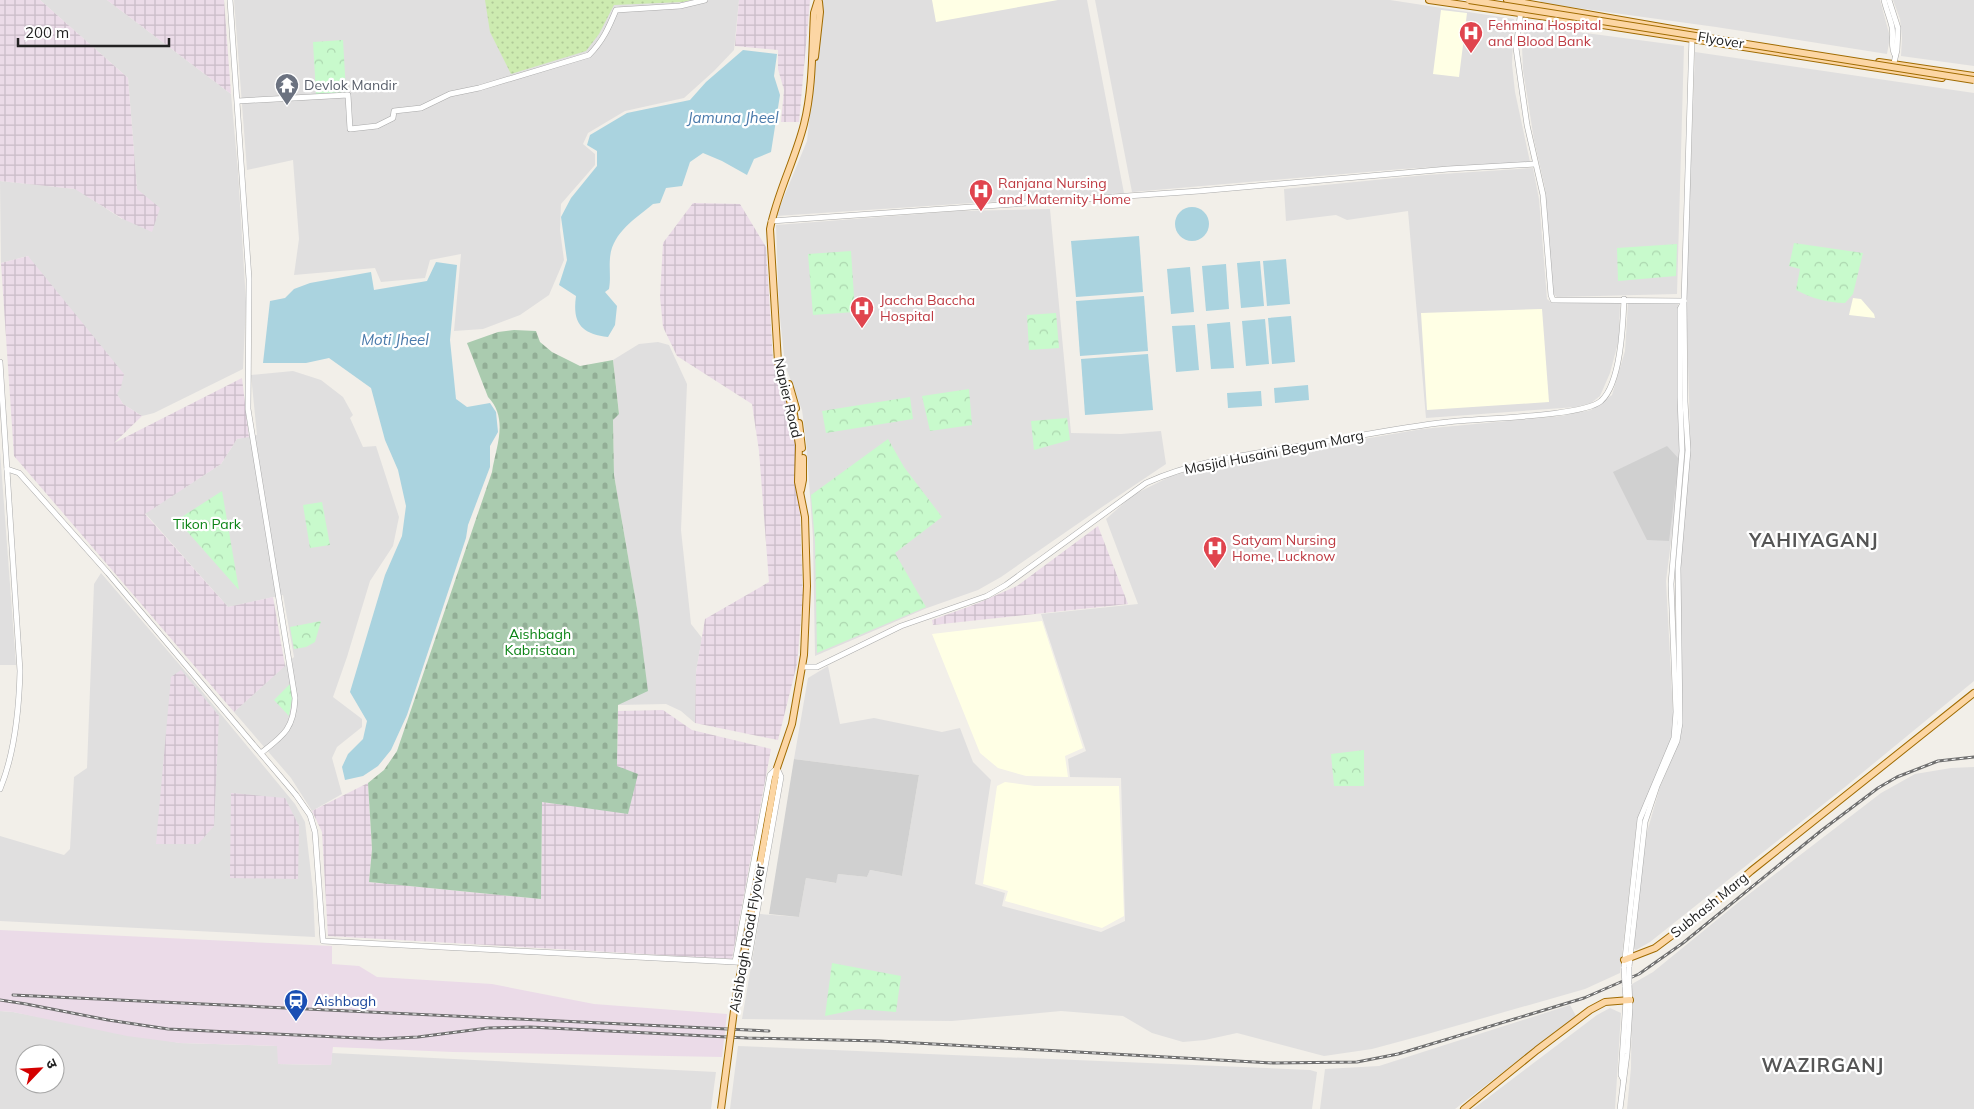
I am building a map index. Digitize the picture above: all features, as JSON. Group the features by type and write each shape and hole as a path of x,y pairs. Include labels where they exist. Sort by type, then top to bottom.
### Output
{"main road":[{"name":"Napier Road","path":"777,768 792,724 802,667 808,586 805,517 798,482 799,445 794,414 778,362 770,244 774,221 804,124 808,104 814,13 818,0"},
{"path":"1429,0 1521,14 1534,14 1692,35 1974,80"},
{"name":"Flyover","path":"1469,0 1974,80"},
{"path":"1507,0 1535,3 1692,35"},
{"name":"Subhash Marg","path":"1627,959 1655,948 1711,906 1751,871 1974,693"},
{"name":"Aishbagh Road Flyover","path":"721,1109 735,1003 777,768"},
{"path":"1464,1109 1590,1010 1604,1002 1628,1000"}],"street":[{"path":"230,0 249,278 248,409 296,698 292,723 284,735 261,754"},
{"path":"238,101 348,95 350,129 377,126 393,118 394,111 420,108 450,94 485,86 589,54 606,33 616,10 680,6 705,0"},
{"path":"1884,0 1892,26 1894,38 1892,50 1895,55"},
{"path":"1889,0 1898,28 1898,42 1893,67"},
{"path":"1521,2 1516,48 1520,80 1542,195 1553,300 1624,299 1684,301"},
{"path":"1534,14 1535,3"},
{"path":"1620,1109 1625,1074 1628,1000 1626,968 1645,822 1657,786 1677,741 1680,722 1678,568 1688,450 1685,402 1684,301 1692,35"},
{"path":"774,221 1304,183 1448,169 1535,164"},
{"name":"Masjid Husaini Begum Marg","path":"802,667 817,667 901,626 987,596 1006,585 1146,483 1166,474 1203,463 1402,429 1447,422 1559,412 1587,407 1600,401 1607,393 1616,370 1622,342 1624,299"},
{"path":"0,362 20,671 19,702 8,761 0,789"},
{"path":"6,469 19,473 108,573 310,815 315,832 323,941 748,963 782,777 777,768 770,775 735,962"}],"shaded area":[{"path":"0,0 40,0 128,78 137,189 160,208 152,232 123,219 75,189 0,181"},
{"path":"40,0 107,0 231,94 246,302 243,369 154,413 142,416 123,404 28,256 1,263 0,181 76,189 122,219 137,189 128,78"},
{"path":"107,0 224,0 231,94"},
{"path":"234,0 739,0 734,50 684,98 625,111 588,133 583,144 595,154 595,165 561,204 560,230 564,260 549,295 520,315 483,329 454,331 461,254 430,260 425,278 381,282 375,268 294,275 299,239 293,160 247,170"},
{"path":"739,0 810,0 799,122 781,122 784,90 778,69 778,50 735,46"},
{"path":"822,0 1087,0 1124,193 776,216 807,141"},
{"path":"932,0 1058,0 936,22"},
{"path":"1095,0 1390,0 1514,19 1512,64 1515,92 1530,162 1402,169 1132,192"},
{"path":"1540,0 1880,0 1890,37 1887,54 1716,27 1541,3"},
{"path":"1893,0 1974,0 1974,66 1901,56 1900,19"},
{"path":"1441,10 1467,13 1459,77 1433,74"},
{"path":"1525,25 1684,46 1677,294 1557,297 1553,294 1545,188 1534,140 1523,70 1522,46"},
{"path":"1695,52 1974,93 1974,681 1845,787 1650,942 1636,950 1633,948 1632,943 1647,832 1660,787 1680,740 1682,721 1679,569 1690,431 1686,295"},
{"path":"1533,168 1539,199 1547,299 1552,303 1620,302 1619,339 1610,373 1600,396 1591,403 1576,407 1426,418 1408,211 1347,220 1336,215 1286,221 1284,189 1426,175"},
{"path":"693,203 740,204 766,247 773,360 791,415 798,461 803,596 797,664 778,740 695,723 696,672 705,619 769,582 759,451 752,404 677,356 663,327 660,297 663,243"},
{"path":"1050,209 1071,433 1121,434 1161,431 1166,464 1001,577 978,590 927,608 815,656 813,537 806,440 802,410 785,365 779,308 776,225 957,211"},
{"path":"28,256 124,374 117,394 123,404 142,416 114,443 242,378 249,437 237,439 221,464 145,514 228,607 273,597 285,666 234,712 14,456 1,263"},
{"path":"1853,298 1861,299 1874,314 1875,318 1849,315"},
{"path":"1628,303 1678,304 1682,455 1666,581 1674,731 1637,821 1620,973 1585,989 1424,1035 1372,1049 1324,1056 1237,1033 1205,1040 1183,1042 1152,1033 1123,1016 1061,1011 952,1021 742,1019 760,914 799,917 806,878 835,883 838,874 867,877 870,870 902,876 919,775 794,759 808,678 828,666 840,724 874,718 942,732 960,728 973,762 991,780 975,884 1005,893 1002,906 1101,932 1125,921 1121,778 1070,777 1068,759 1086,751 1041,614 1138,604 1106,519 1133,495 1171,476 1212,465 1422,429 1561,416 1591,410 1612,395 1625,351"},
{"path":"1542,309 1549,402 1427,410 1421,313"},
{"path":"658,342 669,345 687,384 681,530 691,624 702,638 696,672 695,723 681,711 666,704 618,705 638,614 614,475 613,420 619,413 613,360 639,344"},
{"path":"293,371 321,380 343,397 353,415 350,418 363,447 376,446 399,517 393,546 370,581 333,697 362,719 362,727 337,747 332,758 342,794 312,811 291,778 234,712 294,657 283,595 228,607 145,513 221,464 237,439 257,435 251,375"},
{"path":"1667,446 1679,459 1669,541 1647,540 1613,472"},
{"path":"0,451 16,665 0,665"},
{"path":"1098,526 1128,604 933,625 932,620 1017,586"},
{"path":"101,573 295,804 305,822 313,891 315,937 0,921 0,836 64,855 70,849 74,777 87,768 94,584"},
{"path":"1042,621 1083,748 1065,756 1068,777 1026,776 998,768 980,753 932,634"},
{"path":"181,670 219,716 214,826 198,844 156,844 171,677"},
{"path":"663,710 692,730 771,749 732,959 328,936 322,832 312,811 368,783 372,849 369,882 541,899 542,802 628,813 617,766 618,711"},
{"path":"794,759 919,775 902,876 870,870 867,877 838,874 836,883 806,878 799,917 769,914"},
{"path":"1974,767 1974,1109 1627,1109 1631,1068 1632,984 1653,972 1740,901 1881,793 1915,774 1951,768"},
{"path":"1005,782 1035,786 1119,786 1124,916 1102,928 1005,901 1008,891 983,884 997,786"},
{"path":"231,793 285,798 299,826 298,879 230,878"},
{"path":"0,930 332,946 332,964 359,966 377,977 492,984 594,1004 727,1014 722,1057 453,1052 333,1047 331,1065 278,1064 277,1046 180,1043 127,1036 13,1012 0,1011"},
{"path":"1570,1005 1576,1016 1455,1109 1320,1109 1325,1069 1379,1066"},
{"path":"1610,1008 1621,1013 1615,1109 1473,1109 1597,1015"},
{"path":"0,1011 180,1043 278,1046 278,1064 331,1065 332,1053 716,1072 711,1109 0,1109"},
{"path":"738,1046 1310,1070 1317,1072 1312,1109 730,1109"}],"green space":[{"path":"485,0 691,0 614,5 599,34 586,51 511,74 490,32"},
{"path":"343,40 346,92 316,94 313,42"},
{"path":"1794,243 1863,253 1853,294 1845,303 1820,300 1796,290 1800,269 1789,266"},
{"path":"1677,244 1676,276 1618,281 1617,248"},
{"path":"851,251 855,312 813,315 808,254"},
{"path":"1056,313 1059,348 1029,350 1027,315"},
{"name":"Aishbagh Kabristaan","path":"514,330 536,331 540,342 552,352 580,366 613,360 619,414 613,420 614,475 638,614 648,691 618,705 617,766 638,774 628,814 542,802 541,899 369,882 372,849 368,783 384,770 397,751 492,472 498,443 500,424 498,414 488,397 467,343 498,332"},
{"path":"969,389 972,425 930,431 922,396"},
{"path":"910,397 913,419 826,433 822,411"},
{"path":"1067,418 1070,440 1034,450 1031,421"},
{"path":"888,439 904,467 942,517 895,553 926,607 817,653 815,541 811,495"},
{"name":"Tikon Park","path":"222,491 239,590 177,520"},
{"path":"322,502 330,545 310,548 303,505"},
{"path":"321,621 315,642 306,647 294,649 290,627"},
{"path":"290,684 292,699 289,716 274,700"},
{"path":"1364,750 1364,786 1334,786 1331,754"},
{"path":"832,963 901,976 896,1012 859,1009 825,1016"}],"water":[{"name":"Jamuna Jheel","path":"743,50 777,54 774,76 780,95 771,152 754,159 747,175 703,153 690,162 682,186 666,188 660,203 653,204 632,221 615,241 610,258 609,289 605,292 617,306 615,325 608,337 599,336 585,330 581,326 576,314 576,296 559,285 567,260 561,217 571,198 597,166 597,151 587,145 590,135 627,113 690,100 706,82"},
{"path":"1192,207 1204,212 1209,224 1204,236 1192,241 1180,236 1175,224 1180,212"},
{"path":"1139,236 1143,292 1076,297 1071,241"},
{"path":"1286,259 1290,304 1267,306 1263,261"},
{"path":"1260,261 1264,306 1241,308 1237,263"},
{"name":"Moti Jheel","path":"436,262 457,265 450,340 456,399 467,407 490,403 496,412 498,432 490,446 490,467 468,525 466,538 407,715 391,750 378,766 363,776 345,780 342,767 348,754 363,739 367,721 350,692 385,575 402,536 406,506 398,470 385,440 371,388 329,358 306,363 263,363 270,301 285,298 294,289 310,283 371,272 374,290 427,281"},
{"path":"1226,264 1229,309 1206,311 1202,266"},
{"path":"1190,267 1194,312 1171,314 1167,269"},
{"path":"1144,296 1148,351 1080,356 1076,301"},
{"path":"1291,316 1295,362 1272,364 1268,318"},
{"path":"1265,319 1269,364 1246,366 1242,321"},
{"path":"1230,322 1234,368 1211,369 1207,324"},
{"path":"1195,325 1199,370 1176,372 1172,326"},
{"path":"1148,354 1153,410 1085,415 1081,359"},
{"path":"1308,385 1309,400 1275,403 1274,388"},
{"path":"1261,391 1262,406 1228,408 1227,393"}],"railway":[{"path":"0,1000 168,1029 380,1039 418,1037 488,1028 530,1027 747,1038 880,1041 1273,1063 1357,1062 1398,1054 1584,998 1639,974 1683,943 1822,830 1878,788 1897,777 1938,761 1974,757"},
{"path":"13,995 769,1031"}],"place":[{"name":"Fehmina Hospital and Blood Bank","path":"1471,54"},
{"name":"Devlok Mandir","path":"287,106"},
{"name":"Ranjana Nursing and Maternity Home","path":"981,212"},
{"name":"Jaccha Baccha Hospital","path":"862,329"},
{"name":"Satyam Nursing Home, Lucknow","path":"1215,569"},
{"name":"Aishbagh","path":"296,1022"}],"district":[{"name":"YAHIYAGANJ","path":"1814,540"},
{"name":"WAZIRGANJ","path":"1823,1065"}]}
